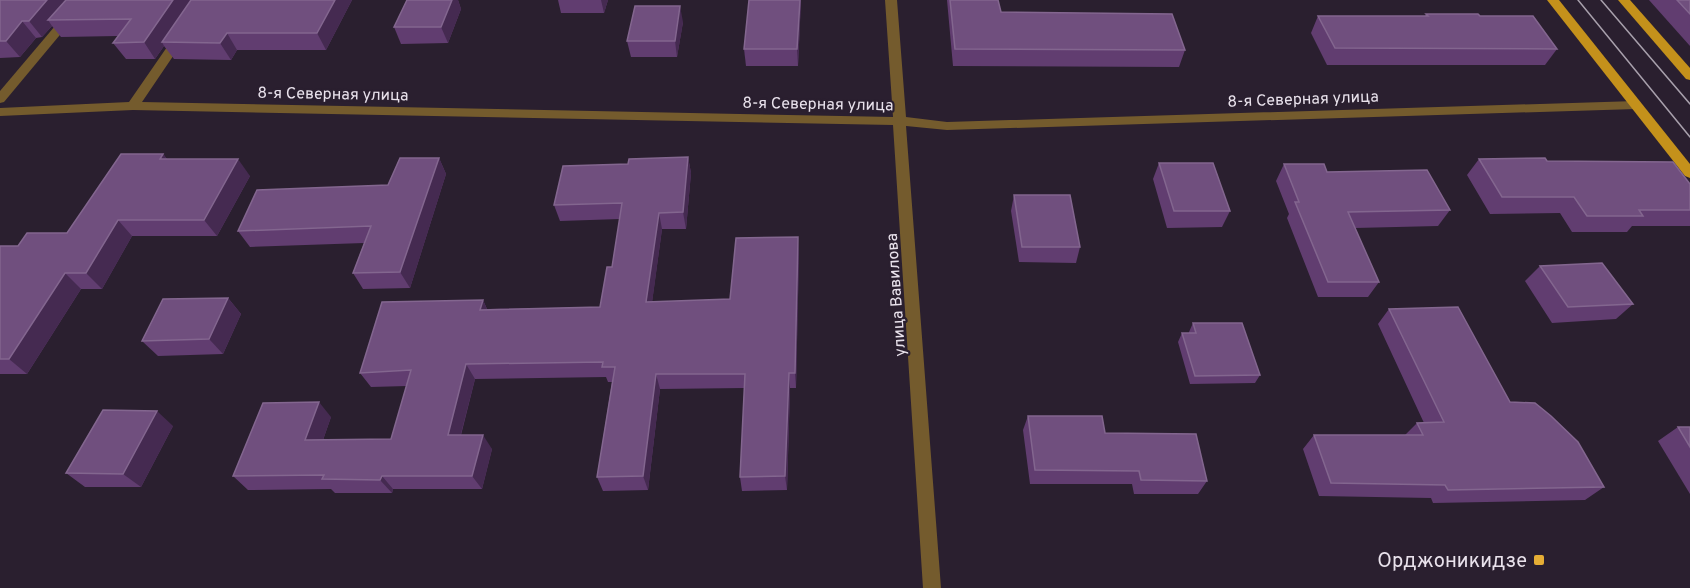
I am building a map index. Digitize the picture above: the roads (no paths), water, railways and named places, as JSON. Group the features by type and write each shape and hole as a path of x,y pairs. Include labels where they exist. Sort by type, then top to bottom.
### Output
{"main road":[{"path":"1553,0 1690,173"},
{"path":"1624,0 1690,76"}],"street":[{"path":"0,99 83,0"},
{"name":"улица Вавилова","path":"891,0 932,588"},
{"path":"133,106 185,29"},
{"name":"8-я Северная улица","path":"0,112 133,106 901,121 947,126 1636,105"}],"tram line":[{"path":"1578,0 1690,137"},
{"path":"1601,0 1690,104"}],"place":[{"name":"Орджоникидзе","path":"1539,560"}]}
